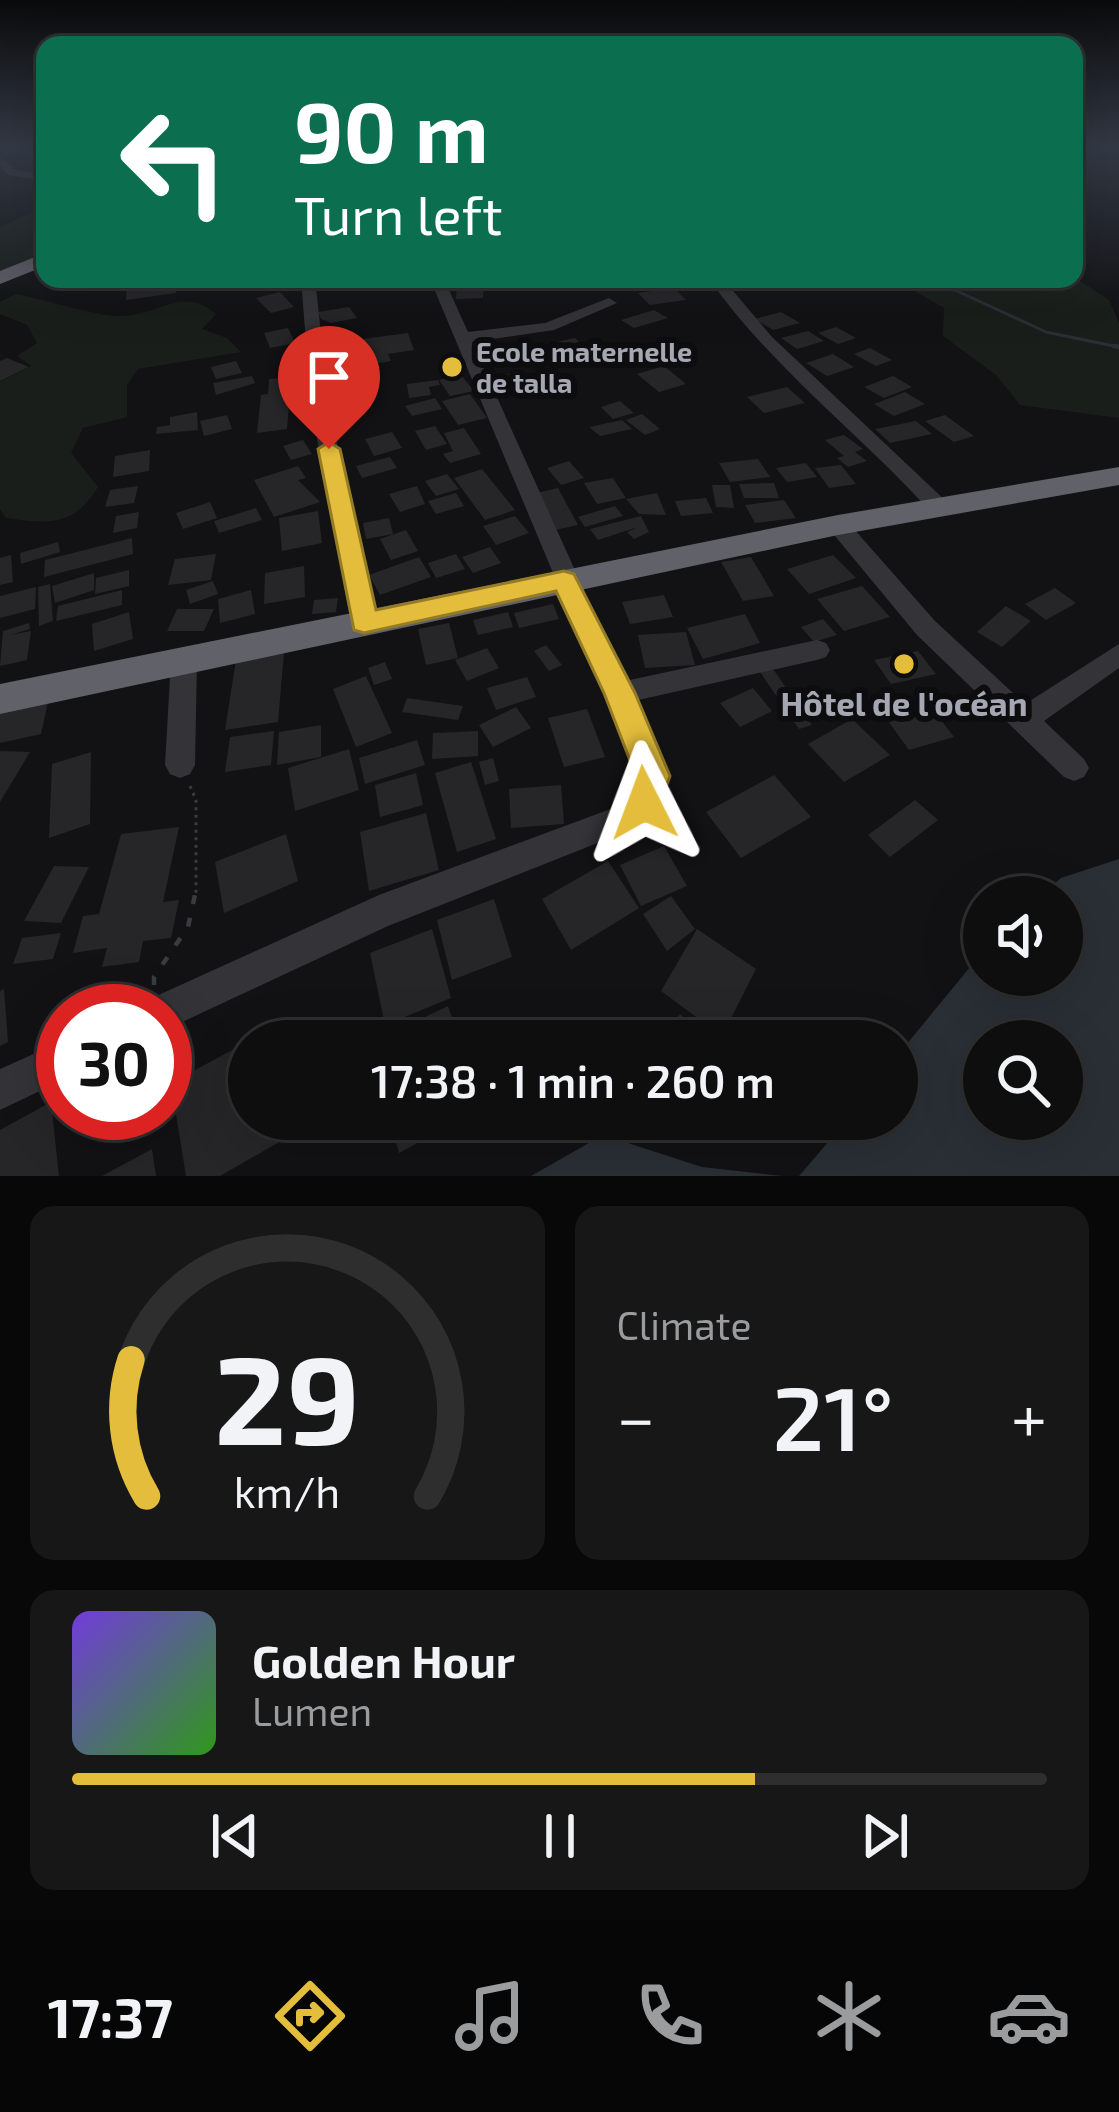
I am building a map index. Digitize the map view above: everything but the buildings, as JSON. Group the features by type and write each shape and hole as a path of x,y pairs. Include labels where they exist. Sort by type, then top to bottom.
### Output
{"highway":[{"path":"0,278 36,263"},
{"path":"0,699 838,525 1119,476"}],"street":[{"path":"309,288 320,406 364,623"},
{"path":"192,989 627,817 644,803 653,776 441,288"},
{"path":"723,288 778,358 822,390 940,508"},
{"path":"462,338 548,326 609,303"},
{"path":"838,525 926,628 1073,768"},
{"path":"620,693 817,650"},
{"path":"1024,720 1119,654"},
{"path":"180,766 184,660"},
{"path":"0,1090 36,1073"}],"path":[{"path":"156,984 154,976 188,928 196,896 196,800 180,766"}],"shaded area":[{"path":"36,211 36,259 0,273 0,227"},
{"path":"1083,283 1109,300 1119,323 1119,418 1020,405 996,375 943,336 944,308 910,288 1083,288"},
{"path":"16,294 119,316 192,302 216,314 202,329 227,338 241,352 138,369 127,385 127,417 83,428 71,453 98,487 89,500 59,520 6,518 0,509 0,382 31,366 17,356 37,343 27,325 0,314 0,302"},
{"path":"1119,859 1119,1176 799,1176 830,1140 918,1140 918,1030 963,976 963,996 1083,996 1083,876 1067,876"},
{"path":"594,1140 618,1140 702,1167 782,1176 531,1176"}],"waterway":[{"path":"951,288 1046,332 1119,347 1114,346"}],"place":[{"name":"Ecole maternelle de talla","path":"452,367"},
{"name":"Hôtel de l'océan","path":"904,664"}],"route":[{"path":"329,449 364,623 564,580 620,693 653,776 644,803"}]}
